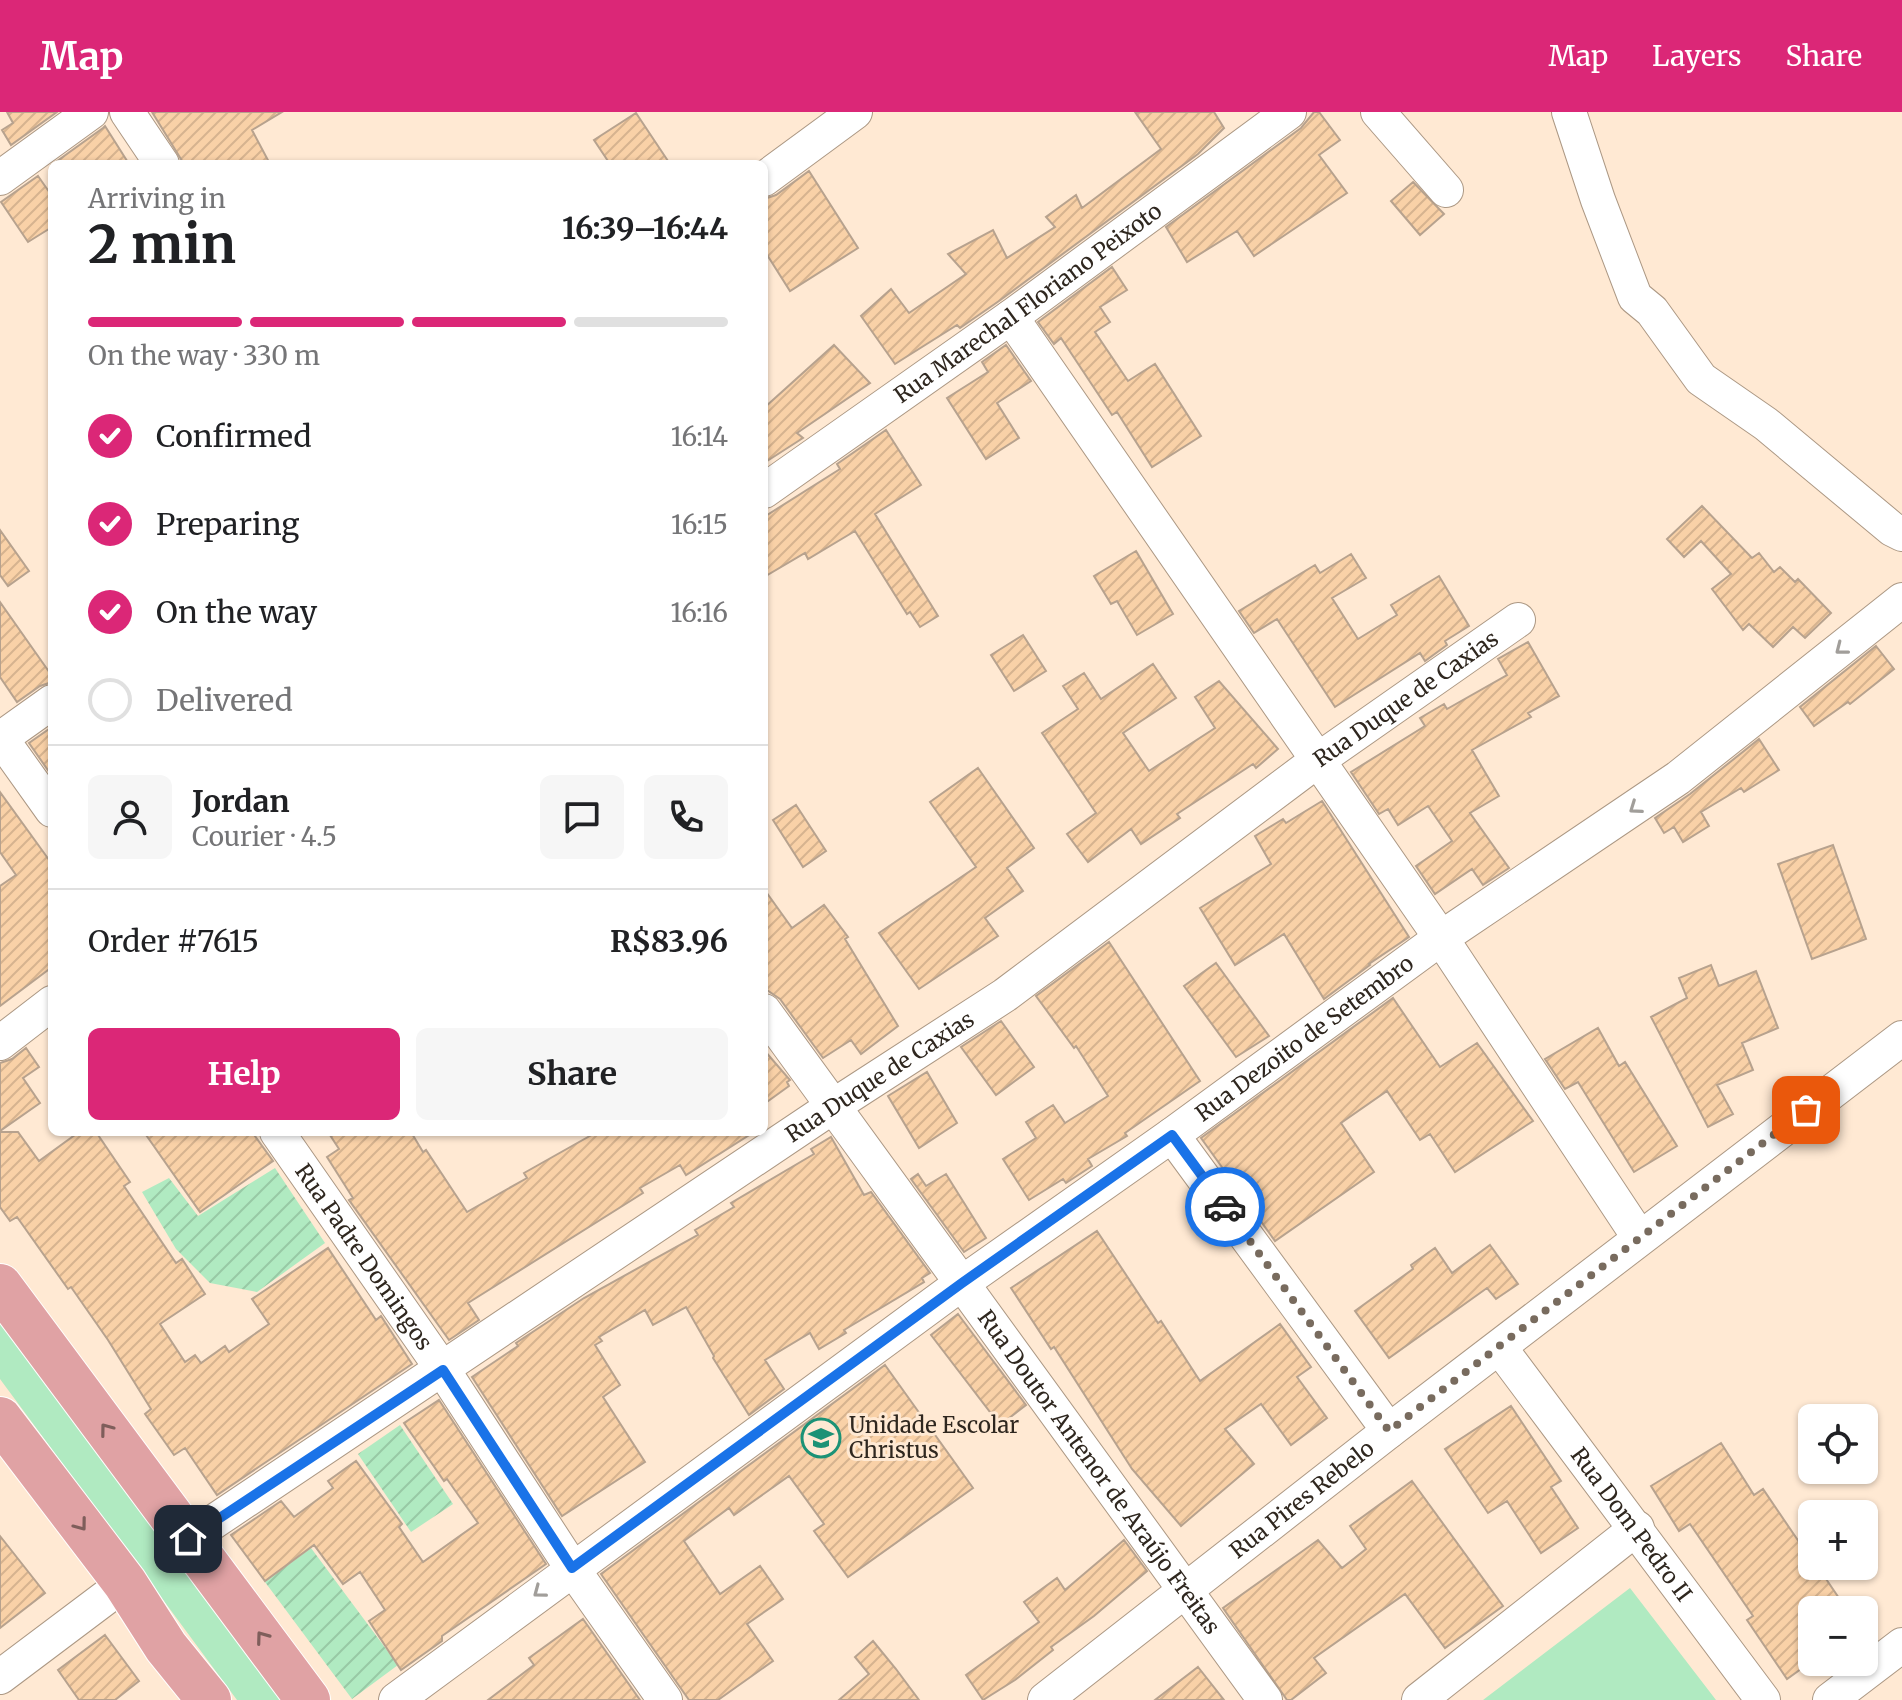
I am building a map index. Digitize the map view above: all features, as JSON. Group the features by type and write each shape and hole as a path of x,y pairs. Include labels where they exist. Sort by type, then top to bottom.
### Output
{"main road":[{"path":"0,1286 308,1700"},
{"path":"0,1419 125,1583 166,1647 209,1700"}],"street":[{"path":"0,178 91,112"},
{"path":"127,112 159,160"},
{"path":"768,176 855,112"},
{"name":"Rua Marechal Floriano Peixoto","path":"768,488 1011,317 1289,112"},
{"path":"1378,112 1446,190"},
{"path":"1569,112 1635,297 1652,311 1701,379 1766,424 1892,529 1902,534"},
{"path":"1011,317 1441,938 1639,1237"},
{"name":"Rua Dezoito de Setembro","path":"396,1700 962,1283 1172,1135 1441,938 1678,778 1902,600"},
{"name":"Rua Duque de Caxias","path":"188,1539 835,1105 1005,995 1318,760 1518,620"},
{"path":"48,705 0,738 48,804"},
{"path":"0,1043 48,1006"},
{"name":"Rua Doutor Antenor de Araújo Freitas","path":"768,1016 1265,1700"},
{"name":"Rua Pires Rebelo","path":"1045,1700 1639,1237 1902,1038"},
{"path":"1172,1135 1389,1431"},
{"name":"Rua Padre Domingos","path":"280,1136 443,1370 572,1568 665,1700"},
{"name":"Rua Dom Pedro II","path":"1500,1348 1763,1700"},
{"path":"1419,1700 1637,1528"},
{"path":"0,1677 125,1583"},
{"path":"1830,1700 1902,1645"}],"green space":[{"path":"275,1168 325,1243 257,1292 210,1283 176,1249 142,1192 169,1178 198,1216"},
{"path":"0,1306 291,1700 237,1700 0,1379"},
{"path":"400,1425 453,1504 411,1532 358,1454"},
{"path":"311,1548 398,1665 352,1699 265,1582"},
{"path":"1630,1588 1716,1700 1483,1700"}],"building":[{"path":"7,112 57,112 11,145 2,130 13,123"},
{"path":"152,112 282,112 252,130 268,160 182,160"},
{"path":"1135,112 1214,112 1224,128 1198,154 999,301 960,328 957,325 895,364 861,316 891,289 909,313 966,274 948,254 993,230 1007,258 1055,227 1046,217 1076,195 1082,208 1161,149"},
{"path":"1314,112 1319,112 1340,140 1319,155 1347,193 1254,256 1237,231 1187,262 1166,227 1301,128"},
{"path":"636,113 667,160 607,160 594,140"},
{"path":"105,126 126,160 59,160"},
{"path":"809,171 858,248 790,291 768,256 768,198"},
{"path":"38,176 48,190 48,230 28,242 1,202"},
{"path":"1413,182 1444,214 1420,235 1391,201"},
{"path":"1112,267 1127,290 1100,307 1110,322 1095,332 1128,381 1155,364 1201,436 1152,467 1117,412 1112,415 1061,338 1054,344 1038,322"},
{"path":"834,345 870,383 797,433 803,438 768,460 768,404"},
{"path":"1006,345 1031,381 997,403 1019,438 986,459 947,398 988,372 982,362"},
{"path":"886,430 921,485 875,514 938,616 920,627 910,612 907,614 855,531 808,559 805,553 768,575 768,514 840,469 837,464"},
{"path":"1702,506 1752,558 1759,553 1774,572 1780,567 1795,582 1798,579 1831,613 1805,638 1793,627 1773,647 1749,624 1743,630 1712,589 1731,574 1701,541 1684,557 1667,539"},
{"path":"0,530 29,571 8,586 0,575"},
{"path":"1136,551 1173,614 1137,635 1117,601 1111,604 1094,576"},
{"path":"1351,554 1366,578 1332,598 1358,639 1397,615 1391,605 1439,576 1469,626 1445,641 1447,645 1425,661 1420,653 1335,707 1277,619 1254,633 1239,611 1315,565 1320,573"},
{"path":"0,602 48,670 48,683 17,702 0,677"},
{"path":"1023,635 1046,671 1014,691 991,655"},
{"path":"1528,642 1559,696 1528,713 1531,717 1472,750 1499,796 1470,813 1509,868 1483,885 1472,869 1435,894 1416,866 1452,841 1428,806 1398,825 1388,809 1379,814 1351,772 1425,726 1420,718 1444,704 1447,709 1507,675 1498,659"},
{"path":"1876,646 1894,669 1850,704 1848,702 1814,726 1800,707"},
{"path":"1153,664 1176,698 1123,733 1149,771 1215,728 1195,697 1219,681 1278,749 1256,768 1253,764 1177,814 1180,818 1141,844 1131,829 1088,862 1067,834 1096,813 1042,733 1078,709 1063,686 1084,673 1101,699"},
{"path":"48,730 48,770 29,743"},
{"path":"1759,739 1779,770 1744,792 1741,788 1701,812 1709,826 1683,842 1674,827 1664,833 1655,818"},
{"path":"978,768 1034,848 1007,868 1023,891 985,918 998,936 919,989 879,933 976,867 930,802"},
{"path":"0,792 48,858 48,970 0,1006 0,886 16,875 0,852"},
{"path":"1322,801 1409,937 1324,999 1284,934 1235,965 1200,908 1271,864 1255,836 1283,819 1286,823"},
{"path":"796,805 826,851 803,867 773,820"},
{"path":"1833,845 1866,939 1812,959 1778,864"},
{"path":"768,895 792,928 824,905 848,937 845,939 898,1026 861,1054 851,1040 823,1058 780,999 768,991"},
{"path":"1109,942 1200,1081 1125,1133 1127,1136 1088,1159 1092,1166 1066,1183 1063,1179 1029,1200 1003,1159 1036,1138 1026,1122 1053,1105 1065,1123 1108,1096 1076,1046 1074,1048 1036,996"},
{"path":"1216,963 1269,1036 1236,1057 1184,986"},
{"path":"1711,965 1719,986 1756,971 1778,1028 1742,1043 1753,1070 1717,1085 1733,1114 1708,1127 1651,1017 1687,998 1679,978"},
{"path":"1393,998 1440,1067 1477,1043 1533,1121 1455,1172 1430,1134 1420,1140 1387,1091 1341,1123 1374,1172 1275,1241 1201,1138"},
{"path":"1001,1021 1034,1067 996,1095 961,1047"},
{"path":"1598,1028 1619,1066 1625,1062 1677,1146 1634,1172 1578,1082 1565,1089 1545,1059"},
{"path":"26,1048 39,1067 23,1078 40,1103 0,1131 0,1063 12,1059"},
{"path":"768,1055 790,1080 787,1082 789,1086 768,1101"},
{"path":"927,1072 957,1123 919,1148 888,1096"},
{"path":"0,1132 18,1132 39,1161 73,1136 99,1136 130,1182 124,1186 176,1263 182,1259 205,1294 160,1324 185,1362 195,1355 201,1363 225,1346 229,1352 269,1324 252,1299 328,1248 376,1320 381,1316 412,1364 217,1495 185,1448 174,1455 145,1414 151,1409 71,1287 68,1289 17,1217 10,1221 0,1207"},
{"path":"147,1136 255,1136 273,1161 200,1212"},
{"path":"331,1136 413,1136 467,1212 527,1178 524,1173 590,1136 748,1136 686,1175 680,1165 640,1188 643,1193 468,1303 479,1320 449,1340 349,1200 353,1198 327,1157 339,1149"},
{"path":"831,1137 864,1195 871,1192 930,1273 922,1278 924,1282 844,1330 846,1333 819,1349 810,1333 765,1360 784,1389 749,1415 686,1307 653,1325 645,1310 599,1337 602,1341 595,1345 620,1385 603,1397 645,1462 562,1516 472,1377 518,1346 516,1343 584,1298 698,1235 695,1230 734,1207 731,1203 814,1154 811,1149"},
{"path":"918,1174 926,1186 946,1174 986,1238 964,1252 911,1179"},
{"path":"1097,1231 1200,1381 1280,1324 1311,1367 1297,1377 1327,1418 1291,1445 1261,1404 1225,1429 1254,1464 1181,1526 1132,1469 1054,1347 1051,1349 1011,1288"},
{"path":"1490,1245 1518,1284 1496,1299 1487,1288 1389,1358 1355,1311 1413,1269 1411,1265 1435,1248 1452,1273"},
{"path":"958,1314 1026,1405 1000,1425 931,1335"},
{"path":"885,1365 973,1488 848,1577 814,1531 824,1524 789,1476 734,1515 729,1508 684,1541 720,1594 760,1566 783,1599 747,1624 773,1661 718,1700 689,1700 601,1574"},
{"path":"439,1400 546,1564 442,1636 442,1641 401,1670 369,1621 385,1610 360,1572 343,1584 314,1545 265,1581 231,1535 281,1501 294,1517 333,1488 328,1481 356,1461 402,1524 399,1527 423,1562 478,1523 404,1423"},
{"path":"1511,1406 1561,1481 1551,1487 1578,1528 1541,1553 1507,1501 1488,1513 1445,1449"},
{"path":"1721,1443 1754,1495 1763,1489 1798,1540 1798,1580 1827,1580 1838,1596 1798,1596 1798,1671 1787,1679 1747,1620 1753,1616 1690,1524 1679,1531 1651,1486"},
{"path":"1412,1481 1503,1606 1445,1648 1405,1594 1314,1658 1326,1673 1287,1700 1223,1608 1318,1540 1342,1568 1366,1549 1350,1526"},
{"path":"0,1536 45,1593 0,1628"},
{"path":"1124,1540 1147,1571 1051,1647 1053,1650 1015,1680 983,1700 966,1675 1039,1622 1024,1602 1057,1578 1065,1590"},
{"path":"583,1619 640,1700 488,1700 534,1665 529,1658"},
{"path":"105,1635 139,1681 115,1700 79,1700 58,1670"},
{"path":"873,1641 919,1700 839,1700 869,1674 855,1657"},
{"path":"1198,1667 1224,1700 1155,1700"}],"way so far":[{"path":"1225,1207 1389,1431 1806,1110"}],"place":[{"name":"Unidade Escolar Christus","path":"821,1438"}],"route":[{"path":"188,1539 443,1370 572,1568 962,1283 1172,1135 1225,1207"}]}
